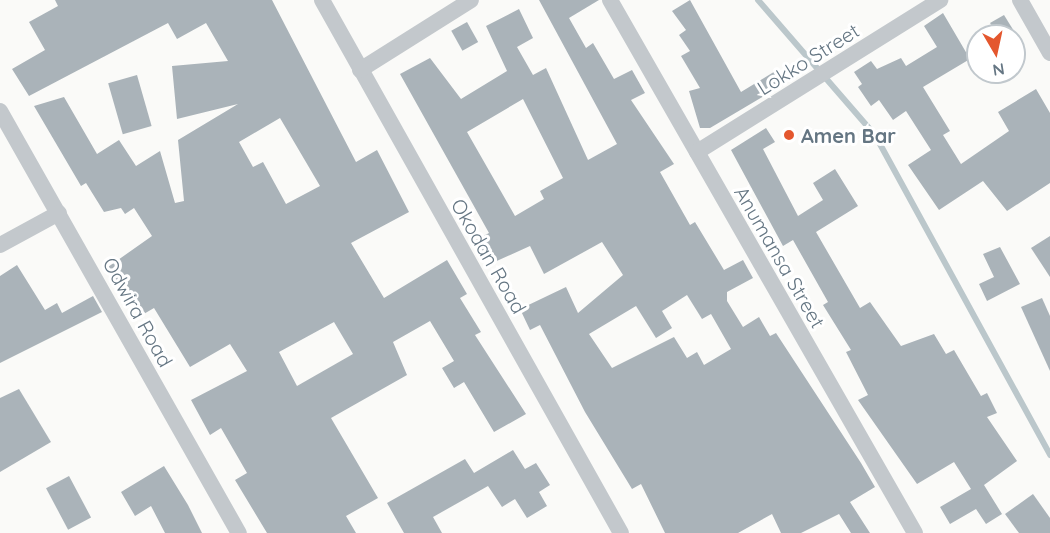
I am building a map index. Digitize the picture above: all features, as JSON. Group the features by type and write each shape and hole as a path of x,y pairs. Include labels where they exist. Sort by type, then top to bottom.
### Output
{"street":[{"name":"Okodan Road","path":"322,0 621,533"},
{"path":"360,70 471,0"},
{"name":"Anumansa Street","path":"610,0 915,533"},
{"name":"Lokko Street","path":"697,152 832,71 940,0"},
{"path":"1020,0 1050,53"},
{"name":"Odwira Road","path":"0,111 239,533"},
{"path":"0,245 59,213"}],"building":[{"path":"55,0 272,0 356,162 377,150 409,212 351,243 384,298 447,260 467,294 460,298 481,332 475,335 526,414 494,432 464,382 454,388 442,368 454,361 430,321 393,342 407,375 331,418 378,498 346,516 356,533 267,533 235,480 247,473 221,428 210,435 191,400 247,371 230,344 190,367 154,308 142,315 127,287 122,290 108,267 152,236 134,208 125,214 121,208 104,212 86,183 81,186 34,106 64,97 97,154 119,140 136,166 160,151 175,203 184,201 178,140 238,104 177,119 172,66 228,61 206,23 177,39 168,23 29,96 12,69 45,50 29,22 58,6","holes":["280,118 320,186 286,204 263,162 253,167 239,142","334,322 353,354 297,386 279,352"]},
{"path":"539,0 599,0 569,18 586,48 593,43 614,79 632,70 645,93 631,100 674,164 660,172 690,225 695,222 724,270 743,260 753,278 727,292 727,301 743,327 759,317 770,336 776,333 875,487 850,502 870,533 851,533 839,514 801,533 781,533 772,514 738,533 665,533 641,484 632,489 585,412 540,325 530,330 520,309 566,287 578,313 623,275 602,242 544,274 530,246 490,264 476,240 489,233 400,74 430,58 461,99 507,71 486,26 519,9 533,38 517,47 533,75 546,68 588,160 617,144","holes":["523,99 563,178 540,191 544,199 515,216 467,132","687,295 702,319 711,314 731,349 704,365 697,352 687,358 674,337 612,368 589,334 636,306 656,338 672,328 662,311"]},
{"path":"690,0 741,92 777,70 786,83 710,128 700,128 689,91 700,88 681,56 690,51 679,35 686,30 672,11"},
{"path":"943,13 966,52 966,61 923,87 950,131 943,135 961,164 1009,131 998,112 1036,89 1050,113 1050,183 1007,211 983,181 939,210 908,165 931,150 906,111 893,120 879,100 871,106 858,87 862,84 854,72 871,61 877,69 901,58 906,66 937,47 924,26"},
{"path":"1004,15 1010,24 991,24"},
{"path":"467,22 478,42 462,51 451,31"},
{"path":"137,75 152,126 123,134 108,83"},
{"path":"766,128 775,142 763,149 798,216 823,200 813,183 835,169 858,206 816,232 860,308 870,302 901,346 934,334 946,354 954,350 981,396 987,393 997,413 987,417 1017,461 984,485 1002,514 986,524 976,509 950,524 940,507 971,489 954,462 917,484 858,400 868,395 846,352 851,350 823,305 828,302 793,240 783,246 731,150"},
{"path":"1050,236 1050,277 1031,248"},
{"path":"1000,247 1020,284 987,301 979,284 994,277 983,254"},
{"path":"17,265 45,310 57,303 62,313 93,296 102,312 0,363 0,276"},
{"path":"1042,298 1050,316 1050,371 1021,307"},
{"path":"19,389 51,442 0,472 0,398"},
{"path":"513,450 525,469 536,463 550,485 539,492 547,506 527,518 515,499 502,507 488,486 433,517 442,533 404,533 387,503 465,459 474,473"},
{"path":"164,466 202,533 165,533 151,506 135,516 121,492"},
{"path":"69,476 91,517 68,530 46,488"},
{"path":"1033,494 1050,518 1050,533 1019,533 1005,514"}],"waterway":[{"path":"758,0 875,135 1050,455"}],"place":[{"name":"Amen Bar","path":"789,135"}]}
